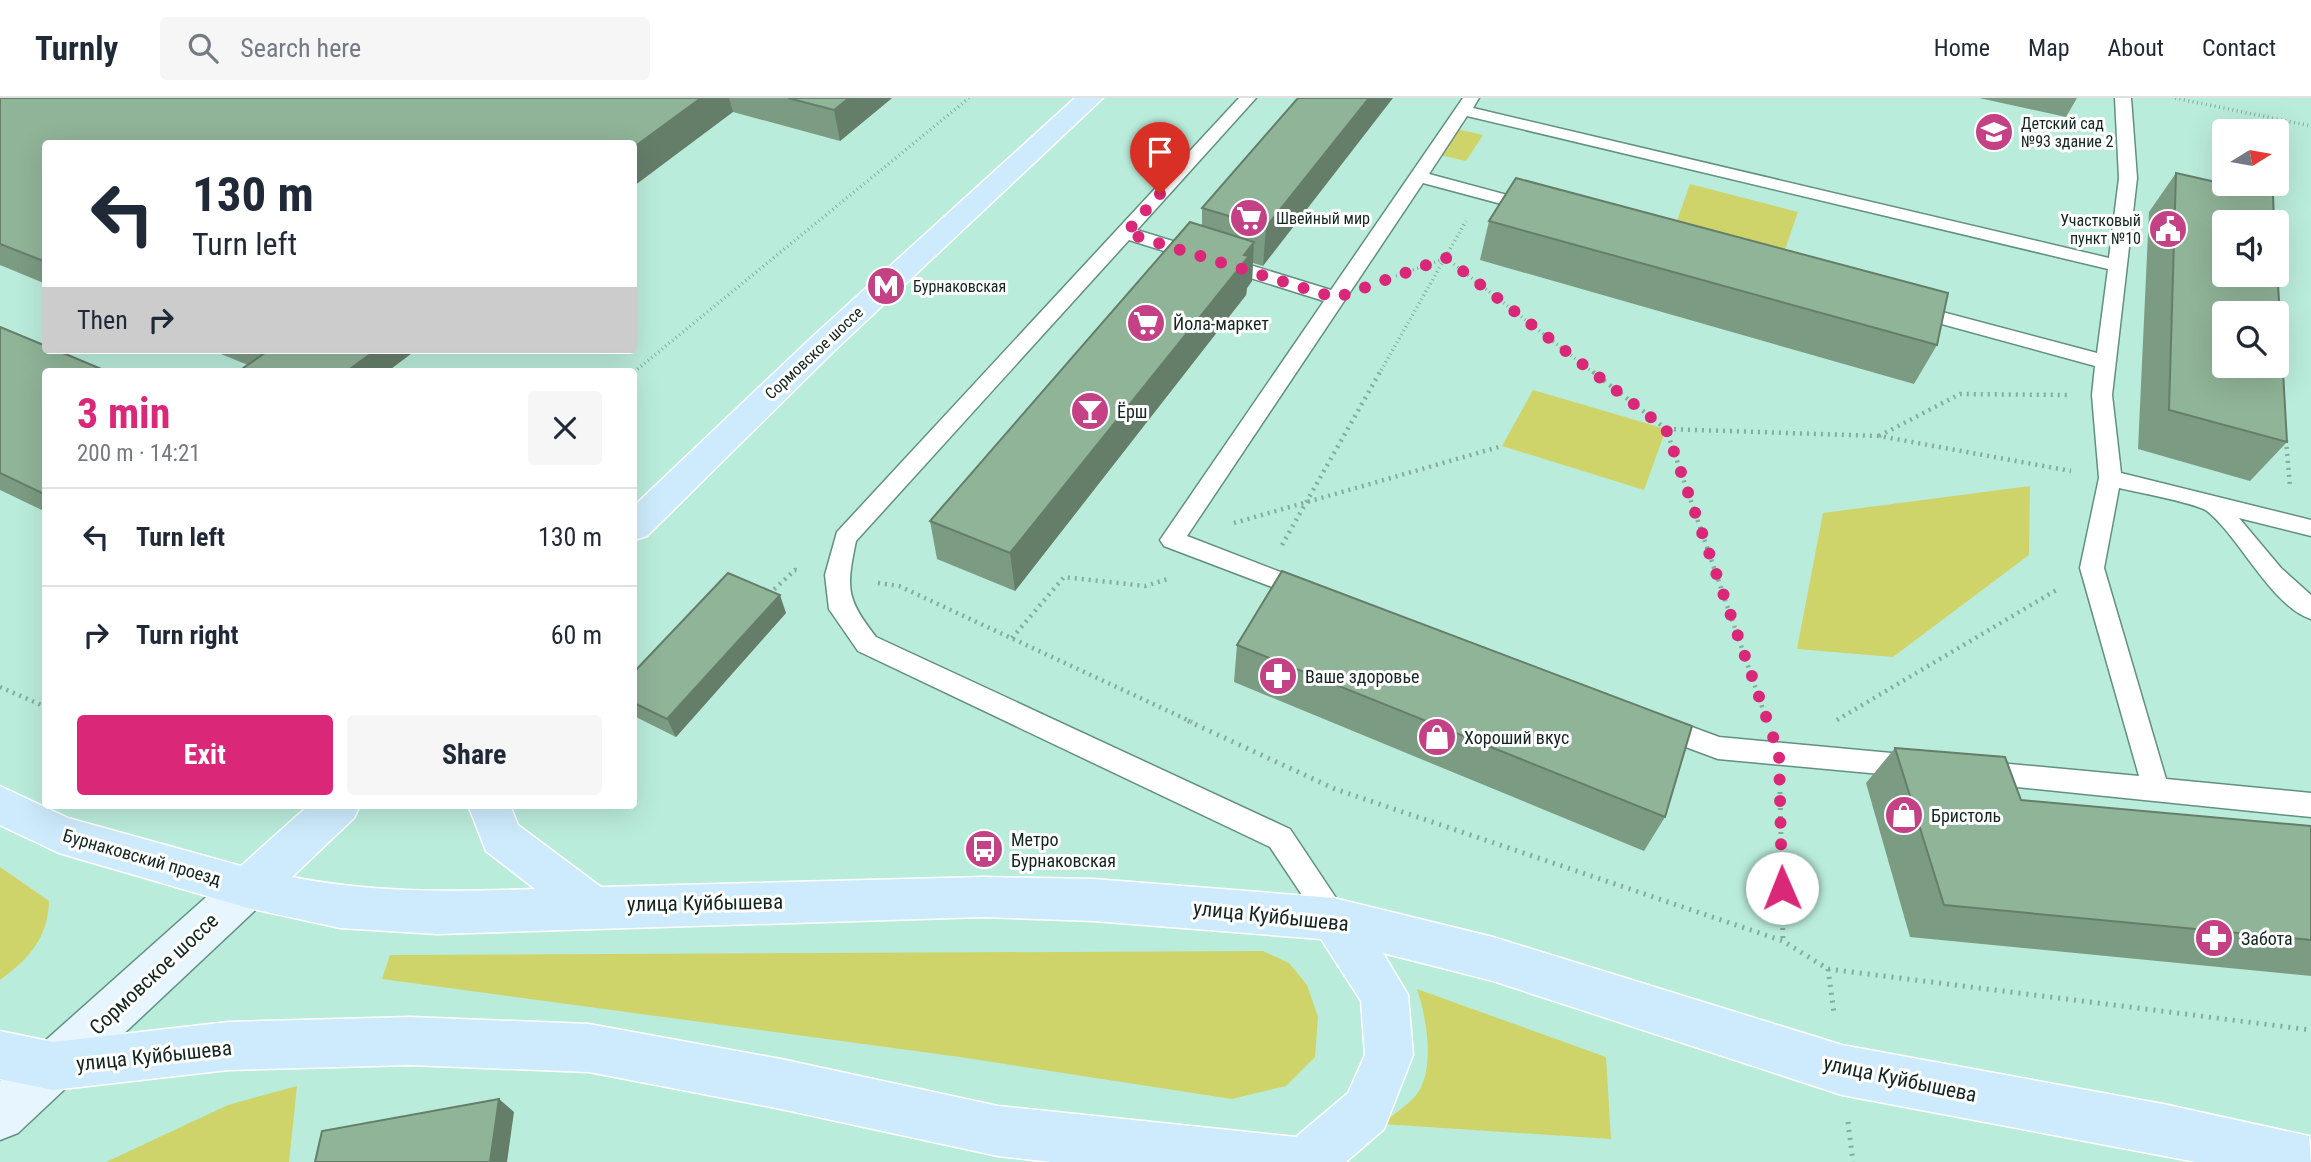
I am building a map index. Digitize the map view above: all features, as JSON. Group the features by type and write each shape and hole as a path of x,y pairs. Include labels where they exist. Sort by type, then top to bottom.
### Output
{"main road":[{"name":"Сормовское шоссе","path":"637,524 822,345 1090,98"},
{"name":"Бурнаковский проезд","path":"0,804 60,834 248,888"},
{"name":"Сормовское шоссе","path":"0,1115 335,809"},
{"path":"490,809 501,838 590,906"},
{"name":"улица Куйбышева","path":"248,888 340,907 437,913 590,906 983,897 1094,900 1334,919 1493,959 1842,1070 2162,1129 2309,1162"},
{"path":"1307,1162 1366,1111 1389,1055 1384,995 1334,919"},
{"name":"улица Куйбышева","path":"53,1066 228,1046 410,1041 589,1048 781,1084 998,1131 1294,1162"},
{"path":"0,1055 53,1066"}],"lane":[{"path":"1248,98 845,538 837,575 841,609 867,644 1280,838 1334,919"},
{"path":"2123,98 2128,178 2102,395 2110,478 2092,568 2155,787"},
{"path":"1330,600 1172,540 1466,104 2118,266"},
{"path":"1418,176 1548,211"},
{"path":"1126,233 1336,298"},
{"path":"1893,305 2105,362"},
{"path":"2110,478 2302,525"},
{"path":"2214,504 2273,574 2311,610"},
{"path":"1640,718 1718,748 2155,787 2311,805"}],"path":[{"path":"637,370 970,98"},
{"path":"2175,98 2311,125"},
{"path":"1265,575 1482,193"},
{"path":"1336,298 1446,258"},
{"path":"1446,258 1666,429 1779,754 1783,941"},
{"path":"1879,436 1960,394 2102,395"},
{"path":"2285,427 2302,525"},
{"path":"1666,429 1879,436 2110,478"},
{"path":"1172,540 1502,446"},
{"path":"1012,638 1064,577 1145,586 1225,561"},
{"path":"1779,754 2092,568"},
{"path":"760,602 796,570 899,586 1335,789 1783,941 1828,968 2311,1030"},
{"path":"0,687 42,705"}],"green space":[{"path":"1453,128 1483,135 1466,161 1435,154"},
{"path":"1690,184 1798,212 1782,258 1674,229"},
{"path":"1533,390 1666,429 1644,490 1502,446"},
{"path":"2030,486 2029,555 1893,657 1797,649 1823,513"},
{"path":"0,867 49,901 41,937 28,956 0,980"},
{"path":"1263,951 1289,963 1307,985 1318,1017 1315,1057 1286,1086 1232,1099 960,1057 382,979 390,955"},
{"path":"1417,989 1606,1057 1611,1139 1383,1124 1412,1100 1424,1080 1427,1040"},
{"path":"297,1086 289,1162 106,1162 228,1105"}],"building":[{"path":"0,98 701,98 637,145 637,140 42,140 42,260 0,244"},
{"path":"788,98 849,98 834,110"},
{"path":"1298,98 1369,98 1266,227 1202,208"},
{"path":"2176,173 2212,181 2212,196 2273,196 2274,210 2212,210 2212,287 2278,287 2279,301 2212,301 2212,378 2283,378 2287,442 2169,410"},
{"path":"1516,178 1948,293 1937,345 1489,221"},
{"path":"1190,222 1254,242 1244,255 1249,256 1010,553 930,521"},
{"path":"0,327 42,344 42,354 66,354 99,368 42,368 42,493 0,473"},
{"path":"263,354 370,354 351,368 243,368"},
{"path":"1282,571 1692,726 1665,817 1237,645"},
{"path":"728,573 780,595 667,719 637,704 637,669"},
{"path":"1895,748 2005,757 2021,800 2311,826 2311,940 1944,905"},
{"path":"499,1099 490,1162 315,1162 322,1131"}],"place":[{"name":"Детский сад №93 здание 2","path":"1994,132"},
{"name":"Швейный мир","path":"1249,218"},
{"name":"Участковый пункт №10","path":"2168,229"},
{"name":"Бурнаковская","path":"886,286"},
{"name":"Йола-маркет","path":"1146,323"},
{"name":"Ёрш","path":"1090,411"},
{"name":"Ваше здоровье","path":"1278,676"},
{"name":"Хороший вкус","path":"1437,737"},
{"name":"Бристоль","path":"1904,815"},
{"name":"Метро Бурнаковская","path":"984,849"},
{"name":"Забота","path":"2214,938"}],"route":[{"path":"1160,194 1126,233 1336,298 1446,258 1666,429 1779,754 1782,888"}]}
